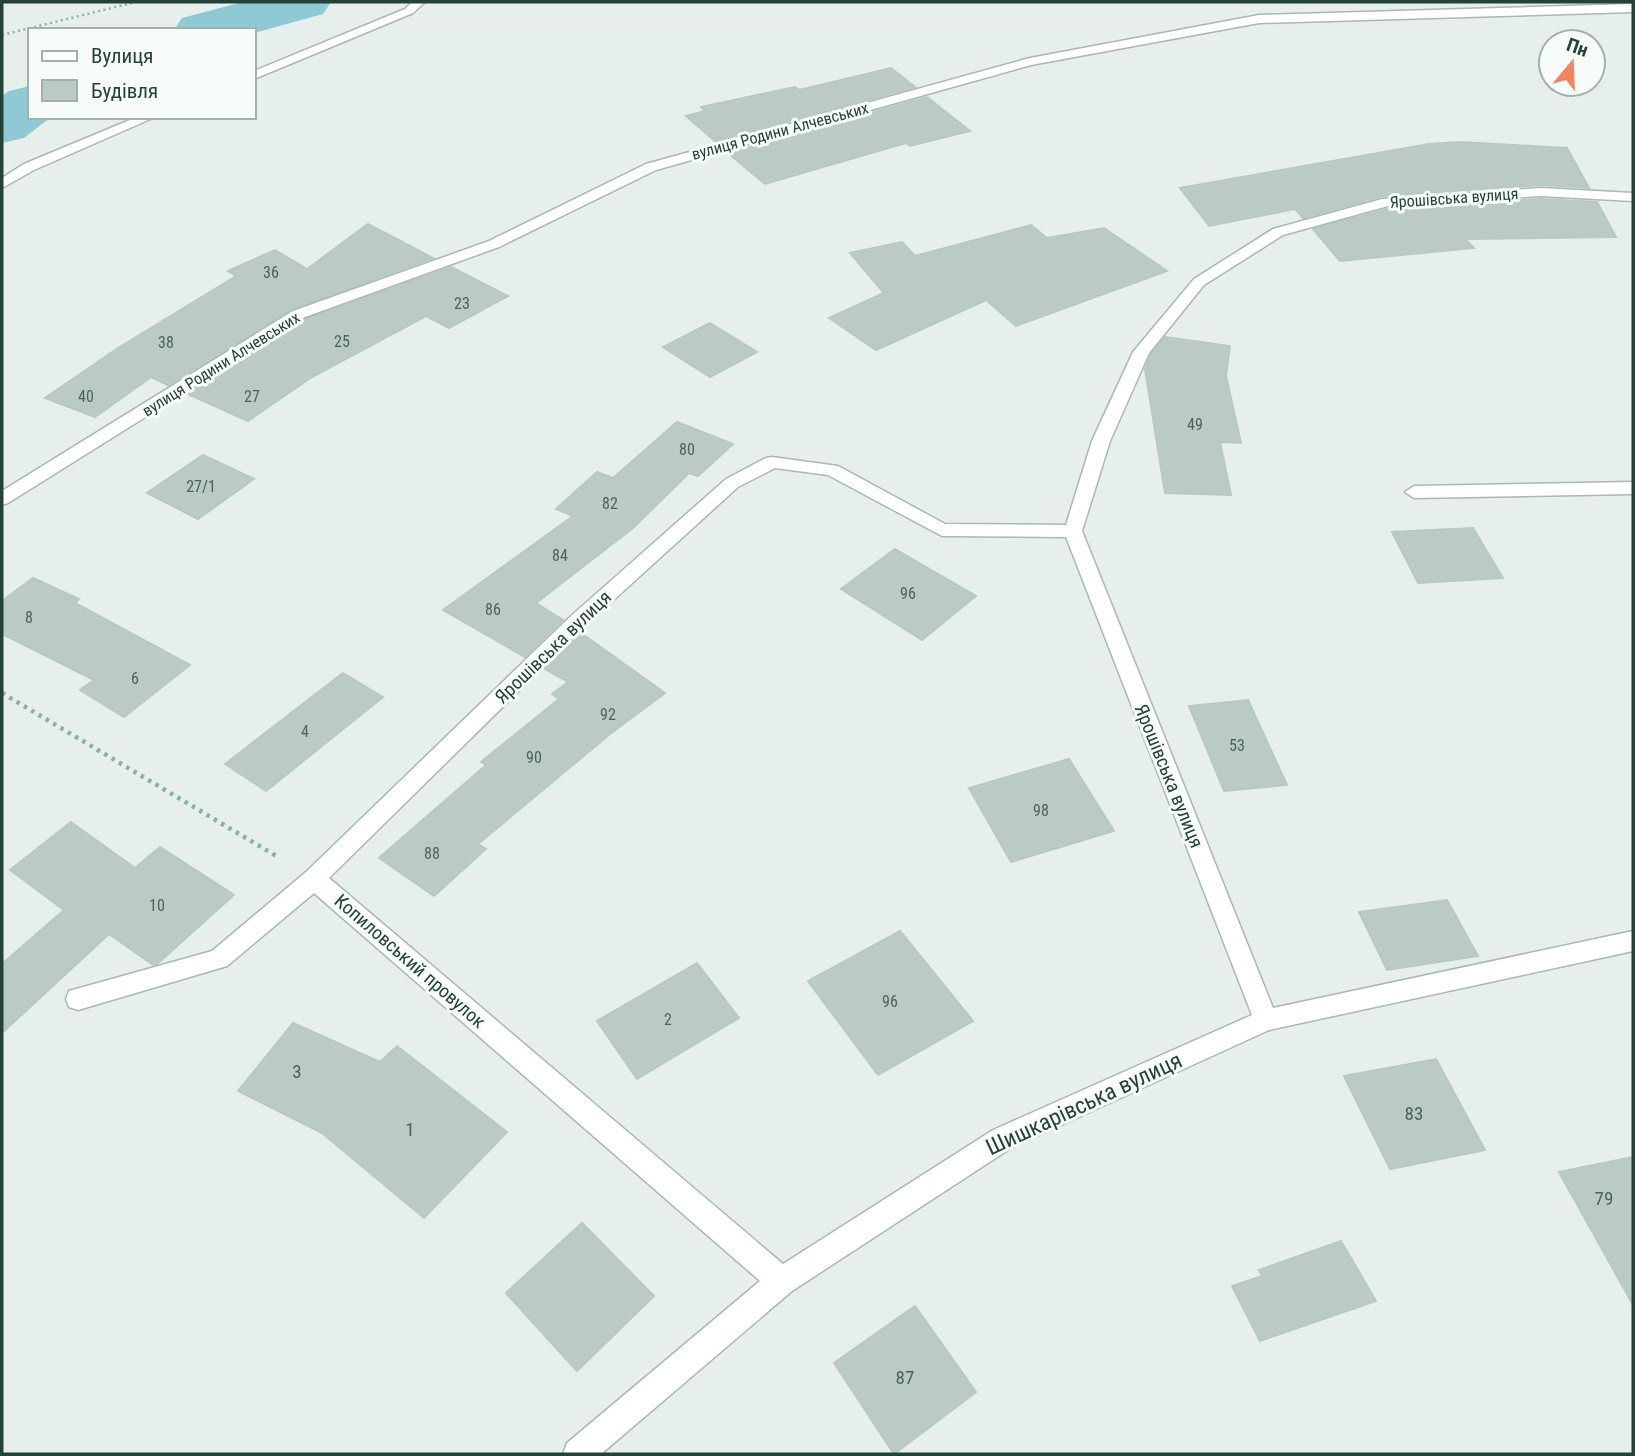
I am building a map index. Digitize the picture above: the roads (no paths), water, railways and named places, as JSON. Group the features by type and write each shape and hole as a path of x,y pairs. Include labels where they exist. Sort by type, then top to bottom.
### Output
{"street":[{"path":"256,74 409,11 419,2"},
{"path":"1463,2 1475,12"},
{"name":"вулиця Родини Алчевських","path":"2,499 299,314 494,244 651,167 1030,62 1259,19 1633,8"},
{"path":"2,184 29,167 144,119"},
{"name":"Ярошівська вулиця","path":"1266,1020 1073,531 1101,441 1141,352 1199,282 1278,232 1387,202 1541,192 1633,197"},
{"name":"Ярошівська вулиця","path":"78,999 219,959 314,879 578,621 732,483 772,462 832,470 942,530 1073,531"},
{"path":"1414,492 1633,488"},
{"name":"Копиловський провулок","path":"314,879 782,1281"},
{"name":"Шишкарівська вулиця","path":"578,1454 782,1281 1002,1139 1266,1020 1633,941"}],"waterway":[{"path":"209,28 304,2"},
{"path":"2,125 28,106"}]}
